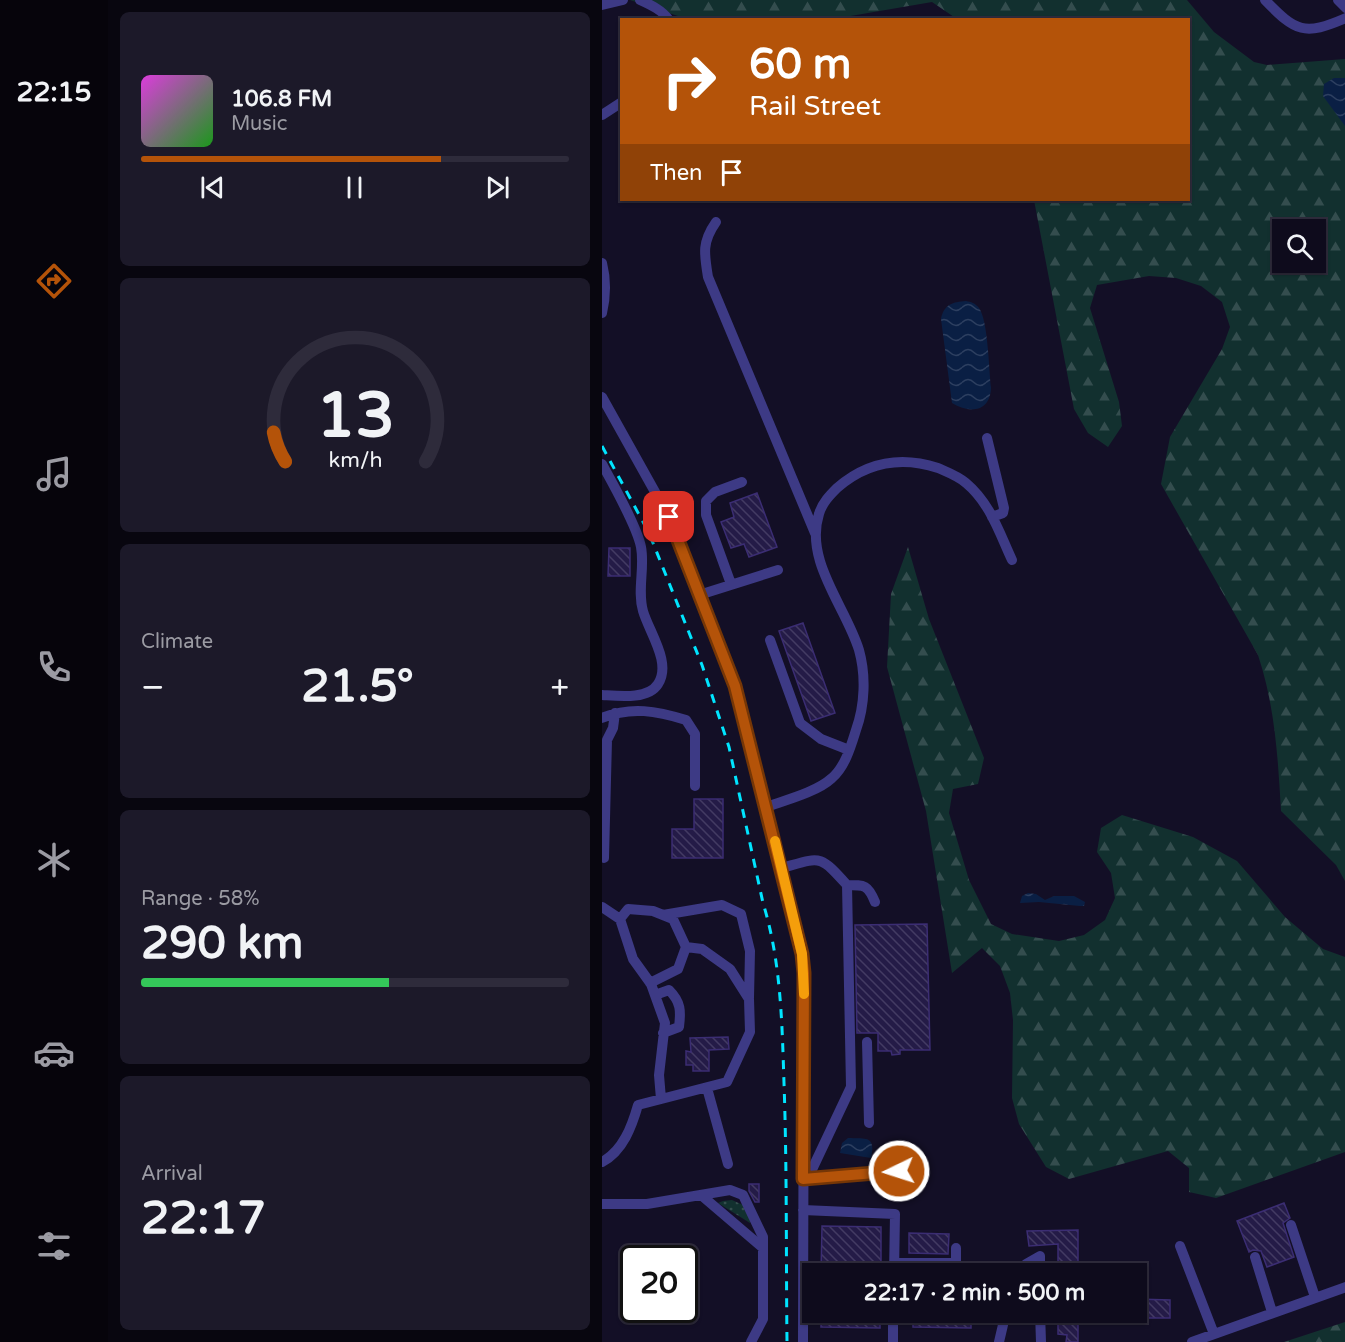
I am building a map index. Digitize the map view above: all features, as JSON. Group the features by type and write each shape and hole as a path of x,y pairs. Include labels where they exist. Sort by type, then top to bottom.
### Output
{"street":[{"path":"602,5 623,0"},
{"path":"640,0 665,14 668,18"},
{"path":"1265,0 1297,28 1322,28 1346,18"},
{"path":"1338,0 1346,9"},
{"path":"602,116 620,103"},
{"path":"716,222 708,234 704,251 708,277 815,534 824,571 859,651 863,676 863,702 858,725 839,771 832,779 766,807"},
{"path":"602,263 605,301 602,313"},
{"path":"602,397 669,517 735,686 796,925 804,973 806,1178 803,1210 803,1342"},
{"path":"987,438 1004,508 1003,513 992,517"},
{"path":"815,534 819,512 828,496 859,472 882,463 923,463 964,482 983,500 1012,560"},
{"path":"602,465 630,519 641,546 642,608 660,657 662,671 656,687 648,692 602,695"},
{"path":"731,584 706,515 706,501 715,492 742,482"},
{"path":"700,595 779,570"},
{"path":"770,640 800,723 821,739 849,750"},
{"path":"602,718 615,713 656,711 686,720 695,734 695,786"},
{"path":"604,858 607,741 614,728 615,713"},
{"path":"782,868 814,859 829,865 847,885 851,1087 806,1178"},
{"path":"847,885 866,887 870,890 875,902"},
{"path":"602,1162 609,1159 631,1130 638,1105 727,1082 750,1032 750,951 741,914 722,905 663,915"},
{"path":"602,907 620,919 633,959 650,983 665,1023 659,1075 661,1100"},
{"path":"620,919 628,909 653,910 673,919 686,947 678,969 650,983"},
{"path":"686,947 702,949 730,969 749,999"},
{"path":"655,995 669,990 677,999 681,1010 679,1027 663,1033"},
{"path":"867,1042 869,1123"},
{"path":"851,1076 868,1076"},
{"path":"707,1088 728,1164"},
{"path":"806,1178 899,1171"},
{"path":"602,1204 647,1204 730,1191 743,1195 763,1238 763,1319 750,1342"},
{"path":"701,1195 763,1248"},
{"path":"803,1210 895,1214 894,1263"},
{"path":"1291,1225 1315,1297"},
{"path":"1180,1245 1214,1334"},
{"path":"956,1248 956,1263"},
{"path":"1028,1263 1040,1256 1040,1263"},
{"path":"1255,1257 1272,1312"},
{"path":"1192,1342 1346,1287"},
{"path":"893,1323 893,1342"},
{"path":"999,1342 1003,1323"},
{"path":"1040,1323 1040,1342"}],"green space":[{"path":"630,0 1187,0 1214,32 1254,62 1267,65 1345,59 1345,881 1336,865 1281,811 1272,713 1258,655 1161,484 1170,437 1222,349 1230,327 1222,302 1201,286 1176,278 1149,276 1097,285 1090,308 1119,402 1122,426 1108,447 1088,433 1074,409 1034,201 1190,201 1190,18 956,18 932,2 839,18 684,18"},
{"path":"908,547 929,619 984,758 978,784 953,789 949,813 969,880 991,924 1012,934 1059,941 1084,935 1105,920 1115,898 1111,873 1097,852 1101,828 1122,815 1193,837 1237,861 1285,917 1323,949 1345,957 1345,1152 1216,1198 1189,1192 1189,1168 1168,1151 1069,1179 1046,1167 1019,1124 1012,1098 1013,1020 1010,993 1000,966 982,948 952,973 926,811 887,667 891,594"},
{"path":"732,1200 743,1205 750,1218 750,1223 718,1203"},
{"path":"1345,1322 1345,1342 1284,1342"}],"water":[{"path":"1334,78 1345,78 1345,126 1323,96 1324,84"},
{"path":"966,301 979,308 986,334 991,388 987,402 978,409 966,409 952,403 941,319 947,307"},
{"path":"1028,893 1036,894 1045,900 1054,896 1074,896 1085,902 1084,906 1039,902 1020,903 1022,896"},
{"path":"848,1138 865,1139 871,1142 871,1158 840,1153 842,1143"}],"building":[{"path":"757,493 777,547 749,557 744,544 731,548 721,522 734,517 730,503"},
{"path":"609,548 630,548 630,576 608,576"},
{"path":"803,623 835,713 811,721 779,631"},
{"path":"694,799 723,799 723,858 672,858 672,829 694,829"},
{"path":"927,924 930,1050 900,1050 900,1054 892,1055 891,1051 878,1051 878,1033 857,1033 855,925"},
{"path":"728,1037 729,1049 709,1050 709,1071 693,1071 693,1065 686,1065 686,1051 691,1052 690,1038"},
{"path":"749,1184 759,1184 759,1202 755,1202 749,1191"},
{"path":"1284,1203 1290,1218 1283,1223 1294,1257 1267,1267 1261,1251 1249,1252 1237,1221"},
{"path":"822,1226 881,1227 881,1263 821,1263"},
{"path":"1078,1230 1078,1263 1058,1263 1058,1244 1029,1246 1027,1231"},
{"path":"909,1233 949,1234 948,1254 909,1253"},
{"path":"1147,1299 1170,1300 1170,1318 1147,1318"},
{"path":"821,1323 880,1323 880,1328 821,1327"},
{"path":"913,1323 971,1323 971,1328 913,1327"},
{"path":"1058,1323 1078,1323 1078,1342 1066,1342 1067,1335 1058,1334"}],"railway":[{"path":"602,446 649,533 702,665 729,747 774,947 780,992 786,1148 787,1342"}],"slow traffic":[{"path":"775,841 802,954 804,994"}],"route":[{"path":"669,517 735,686 802,954 804,973 803,1179 899,1171"}]}
